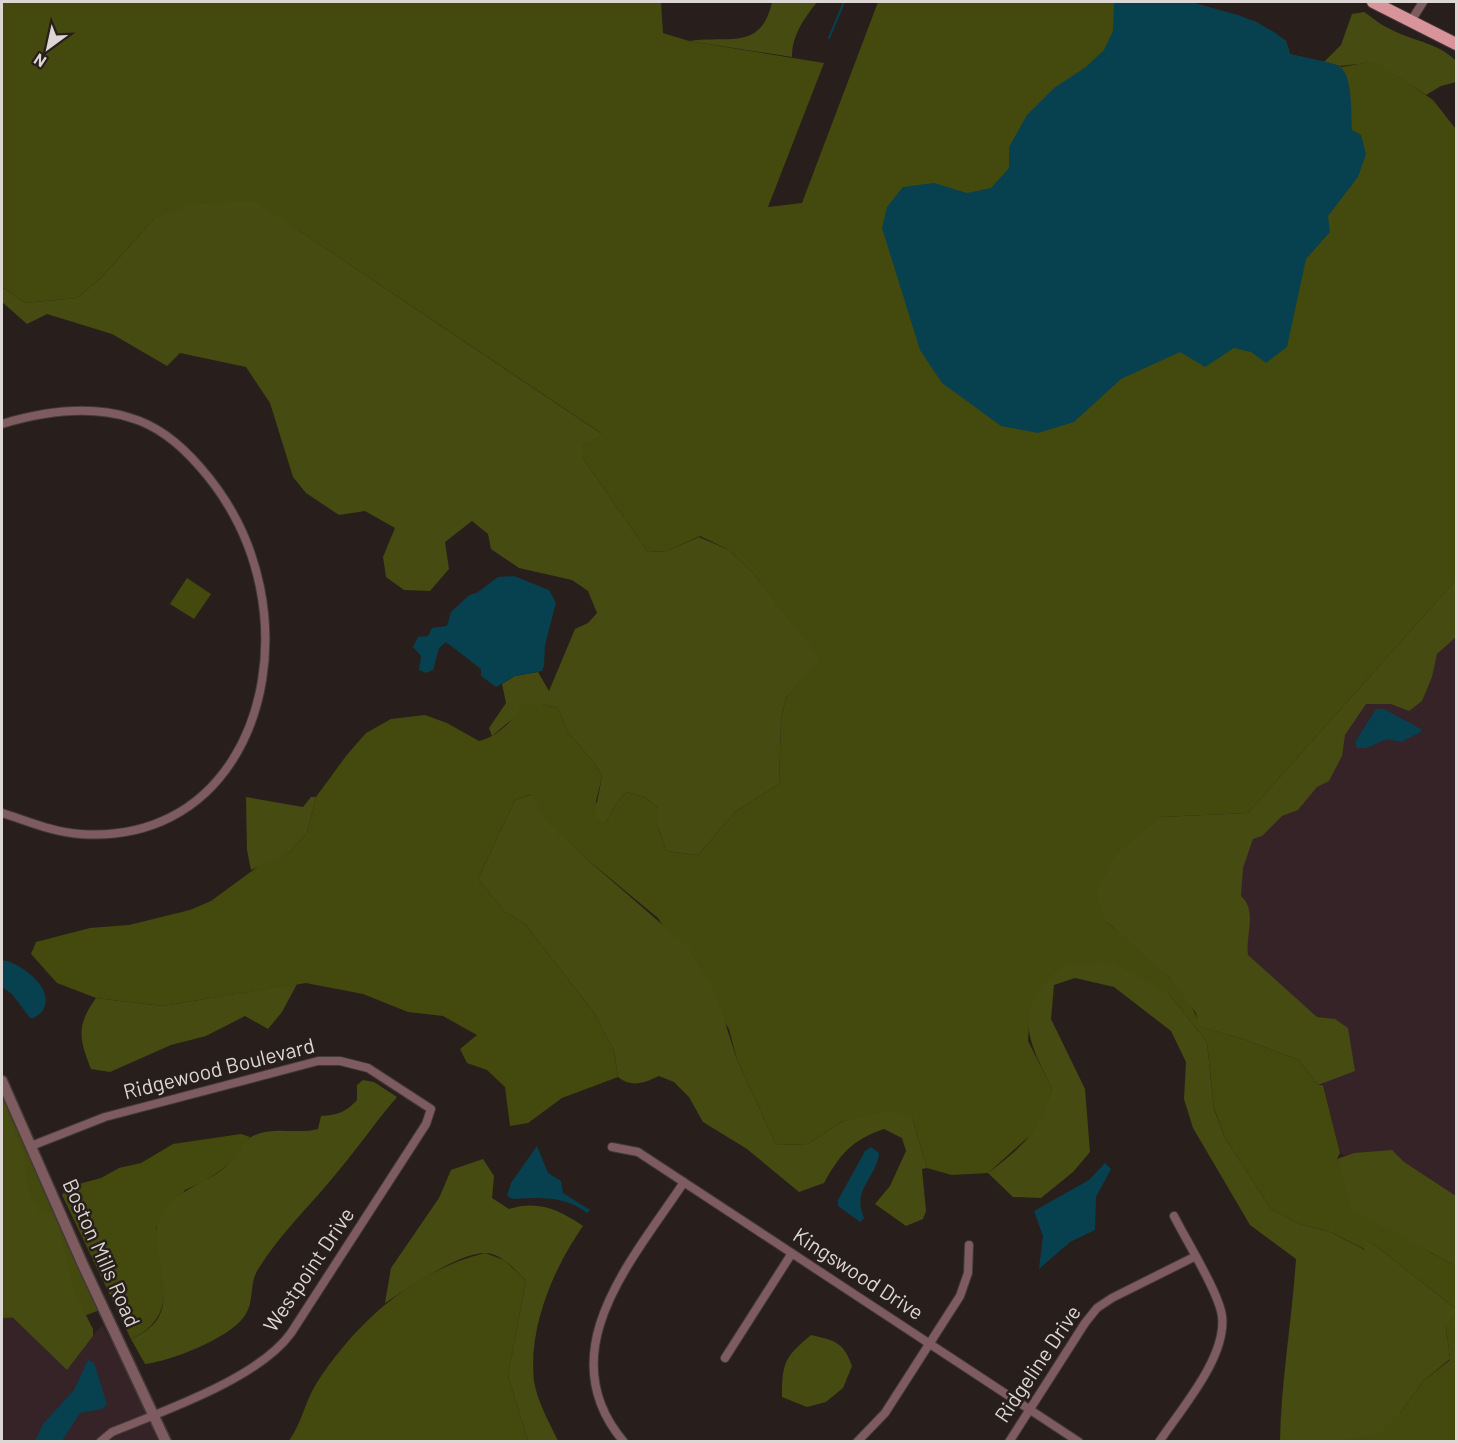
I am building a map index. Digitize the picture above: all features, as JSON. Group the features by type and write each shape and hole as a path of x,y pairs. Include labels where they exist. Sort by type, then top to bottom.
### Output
{"main road":[{"path":"1373,2 1456,45"}],"street":[{"path":"1411,21 1423,2"},
{"path":"2,424 44,415 101,412 132,418 173,440 206,474 237,520 260,587 264,639 258,695 238,752 215,786 187,810 160,823 138,829 92,834 44,828 2,813"},
{"name":"Ridgewood Boulevard","path":"31,1146 105,1117 318,1061 340,1061 368,1068 414,1096"},
{"name":"Boston Mills Road","path":"2,1081 166,1442"},
{"name":"Westpoint Drive","path":"154,1415 257,1366 286,1340 430,1117 429,1106 414,1096"},
{"name":"Kingswood Drive","path":"612,1147 638,1152 1079,1442"},
{"path":"624,1442 609,1419 596,1386 593,1364 595,1338 609,1298 684,1182"},
{"path":"1159,1442 1220,1345 1222,1314 1174,1216"},
{"path":"857,1442 885,1413 960,1296 968,1273 969,1245"},
{"path":"725,1358 792,1253"},
{"name":"Ridgeline Drive","path":"1009,1442 1029,1408 1097,1308 1194,1257"},
{"path":"100,1442 112,1432 154,1415"}],"shaded area":[{"path":"1456,580 1456,1221 1340,1153 1317,1059 1216,982 1248,813"},
{"path":"2,1307 77,1358 85,1344 102,1325 124,1363 159,1441 2,1441"}],"green space":[{"path":"2,2 661,2 663,33 689,41 824,63 768,207 802,203 878,2 1191,2 1256,22 1286,41 1290,54 1342,67 1375,61 1433,100 1455,128 1456,148 1456,580 1248,813 1161,817 1106,921 1174,982 1194,1011 1199,1026 1243,1039 1299,1060 1318,1085 1323,1085 1340,1153 1337,1159 1344,1179 1428,1251 1456,1266 1456,1309 1376,1246 1363,1240 1366,1250 1330,1232 1299,1224 1271,1209 1225,1138 1214,1108 1207,1042 1169,994 1066,964 1030,1010 1028,1041 1052,1088 1045,1115 1034,1132 988,1173 952,1175 927,1168 912,1118 843,1121 808,1144 776,1145 737,1060 729,1029 658,918 589,861 544,819 530,795 515,800 478,879 505,912 525,924 595,1014 614,1051 618,1077 562,1098 528,1123 510,1126 505,1087 487,1070 467,1063 460,1049 477,1035 443,1016 408,1012 363,994 306,983 162,1006 96,998 57,983 31,954 36,942 90,928 129,925 190,910 211,901 264,862 290,852 307,833 316,797 346,756 366,733 391,719 425,715 447,723 479,741 492,736 504,727 523,704 542,704 558,708 567,731 595,764 602,777 596,801 605,823 620,798 627,792 645,797 658,808 658,828 667,851 698,855 736,811 779,784 781,719 786,698 819,659 752,572 729,550 700,536 667,551 648,552 582,457 582,446 601,433 298,230 154,219 102,277 77,298 25,303 2,287"},
{"path":"772,2 817,2 796,34 792,57 689,41 741,38 751,35 767,18"},
{"path":"1364,12 1388,28 1434,46 1449,55 1456,61 1456,82 1441,86 1426,95 1375,62 1340,66 1324,62 1341,45 1352,14"},
{"path":"255,201 602,434 582,446 582,457 648,552 667,551 699,537 729,550 752,572 820,659 786,698 781,719 779,784 736,811 698,855 667,851 658,828 658,808 645,797 627,792 620,798 605,823 594,817 602,777 595,764 567,731 558,708 542,704 523,704 516,716 492,736 489,728 506,703 502,684 515,676 538,672 549,691 575,629 588,623 597,613 588,591 572,580 519,568 491,549 488,534 472,521 445,542 449,569 430,591 404,590 386,577 383,557 395,528 365,511 339,515 306,493 293,477 270,403 246,367 180,353 167,366 112,334 47,314 27,324 2,302 2,287 25,303 77,298 102,277 154,219 190,205"},
{"path":"187,578 211,594 194,619 170,604"},
{"path":"1456,580 1456,637 1437,654 1432,677 1422,701 1409,711 1391,704 1366,704 1345,735 1342,756 1329,781 1317,787 1298,810 1282,816 1262,836 1253,839 1243,868 1241,896 1246,902 1250,916 1248,955 1317,1017 1335,1019 1348,1028 1355,1071 1318,1085 1299,1060 1243,1039 1198,1026 1196,1013 1169,977 1106,921 1096,894 1116,854 1161,817 1248,813"},
{"path":"531,795 545,819 589,861 687,946 716,994 737,1060 776,1145 808,1144 843,1121 891,1111 912,1118 927,1168 922,1169 926,1211 923,1219 906,1226 875,1204 890,1186 906,1151 902,1138 884,1129 863,1138 848,1149 824,1183 799,1192 747,1149 703,1122 689,1097 674,1082 659,1076 633,1083 618,1077 614,1051 595,1014 525,924 505,912 478,879 515,800"},
{"path":"246,797 303,807 311,797 316,797 307,833 290,852 251,870 247,850"},
{"path":"1112,962 1169,994 1207,1042 1214,1109 1225,1138 1271,1209 1299,1224 1330,1232 1365,1250 1362,1239 1376,1246 1456,1309 1456,1313 1446,1327 1450,1359 1423,1381 1400,1413 1378,1435 1334,1441 1280,1441 1282,1396 1296,1259 1250,1225 1193,1128 1184,1099 1186,1062 1171,1031 1114,987 1075,978 1054,985 1051,1019 1085,1089 1090,1152 1073,1172 1041,1198 1013,1197 988,1173 1021,1146 1036,1127 1048,1103 1052,1088 1035,1052 1029,1027 1032,1002 1039,990 1066,964"},
{"path":"297,984 282,1012 268,1029 245,1016 206,1036 171,1045 110,1072 91,1069 82,1040 82,1025 96,998 162,1006"},
{"path":"363,1080 374,1082 397,1097 266,1257 255,1276 247,1313 225,1334 198,1348 145,1364 131,1339 146,1331 161,1312 163,1290 156,1232 163,1213 170,1203 179,1195 221,1171 231,1162 245,1142 259,1133 318,1129 321,1116 341,1112 357,1100 357,1085"},
{"path":"2,1081 100,1310 54,1327 24,1317 2,1318"},
{"path":"2,1097 24,1158 29,1193 43,1213 52,1211 59,1226 75,1294 93,1329 93,1336 67,1370 2,1307"},
{"path":"241,1134 250,1137 231,1163 205,1181 185,1190 156,1228 163,1277 162,1306 157,1319 147,1330 131,1339 62,1195 68,1187 101,1178 119,1168 141,1163 173,1144"},
{"path":"1392,1150 1404,1162 1456,1196 1456,1266 1352,1210 1337,1159 1354,1153"},
{"path":"483,1159 494,1176 492,1198 509,1209 520,1206 548,1208 566,1215 583,1226 553,1280 539,1320 535,1340 534,1381 544,1412 558,1441 528,1441 508,1376 526,1280 507,1262 490,1253 460,1259 385,1303 391,1268 439,1198 451,1170"},
{"path":"485,1253 504,1260 526,1280 508,1376 528,1441 288,1442 316,1384 349,1340 368,1320 410,1286 434,1272"},
{"path":"1456,1313 1456,1441 1334,1442 1349,1438 1400,1413 1423,1381 1450,1360 1446,1326"},
{"path":"811,1335 837,1343 845,1351 852,1366 843,1388 826,1402 807,1407 782,1397 782,1385 784,1368 790,1355"}],"water":[{"path":"1114,2 1191,2 1238,15 1256,22 1286,41 1290,54 1337,65 1344,72 1349,87 1352,130 1361,135 1366,154 1358,177 1328,216 1330,232 1306,259 1287,347 1266,363 1251,352 1234,348 1205,367 1180,352 1121,379 1074,422 1038,433 1001,426 942,383 920,350 882,228 887,207 903,187 934,183 967,193 991,188 1009,168 1009,147 1027,115 1054,88 1086,67 1104,50 1113,31"},
{"path":"514,576 549,590 556,603 545,645 542,671 515,676 496,687 481,676 481,669 446,642 439,648 433,670 426,673 419,670 421,656 413,647 418,637 428,636 432,628 447,626 451,612 468,596 478,592 498,577"},
{"path":"1376,709 1384,709 1421,729 1421,732 1401,742 1386,739 1367,748 1357,748 1355,742"},
{"path":"2,960 17,965 40,984 46,1000 43,1009 34,1018 30,1018 12,994 2,987"},
{"path":"537,1146 548,1173 561,1181 563,1193 590,1210 587,1213 570,1203 552,1199 513,1199 507,1196 511,1183"},
{"path":"871,1147 879,1153 874,1170 863,1191 861,1208 864,1218 860,1222 838,1206 838,1200 865,1151"},
{"path":"1105,1163 1111,1169 1096,1197 1095,1230 1070,1242 1039,1269 1043,1236 1034,1211 1089,1180"},
{"path":"88,1360 94,1363 107,1404 102,1409 80,1413 62,1441 35,1441 43,1424 74,1390"}],"waterway":[{"path":"829,38 844,2"}]}
